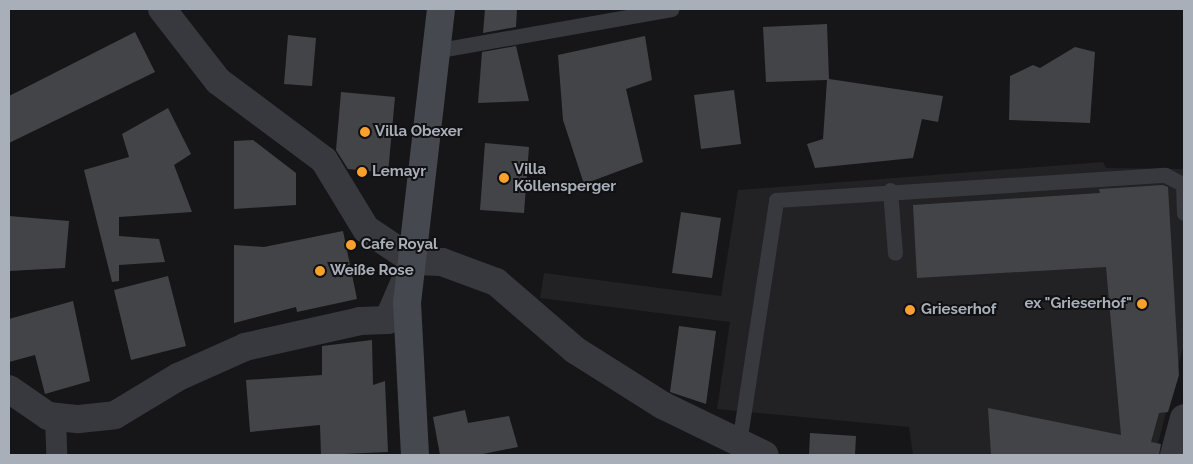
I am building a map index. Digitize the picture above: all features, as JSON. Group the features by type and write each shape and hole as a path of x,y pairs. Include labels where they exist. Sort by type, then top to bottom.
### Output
{"main road":[{"path":"415,455 407,303 414,261 434,51 441,9"}],"street":[{"path":"162,9 218,81 324,160 366,229 414,261 442,262 496,282 575,350 662,406 765,455"},
{"path":"9,389 48,416 115,415 178,378 245,347 360,321 388,320 414,261"},
{"path":"55,417 56,455"},
{"path":"1174,455 1184,418"}],"lane":[{"path":"434,51 670,9"},
{"path":"739,443 776,200 890,190 1165,175 1183,184 1184,213"},
{"path":"890,190 895,253"}],"shaded area":[{"name":"Grieserhof","path":"1103,162 1106,168 1184,169 1184,344 1155,455 913,455 909,427 717,409 730,322 540,298 544,273 721,296 738,190"}],"building":[{"path":"485,9 517,9 516,27 483,33"},
{"path":"827,24 829,79 943,96 938,122 922,119 913,158 815,168 807,144 823,139 827,80 766,82 763,27"},
{"path":"135,32 155,72 9,143 9,96"},
{"path":"288,35 316,38 312,86 284,84"},
{"path":"645,36 652,80 626,89 643,162 584,184 563,120 558,55"},
{"path":"516,46 529,101 478,103 482,52"},
{"path":"1075,47 1095,52 1090,123 1009,120 1010,76 1033,65 1040,68"},
{"path":"734,90 741,144 701,149 694,95"},
{"name":"Villa Obexer","path":"341,92 395,97 388,173 348,169 336,150"},
{"path":"168,108 191,154 174,165 192,212 119,217 119,236 159,239 165,262 119,265 119,281 112,282 84,170 129,157 122,134"},
{"path":"253,140 296,173 296,205 234,209 234,141"},
{"name":"Villa Köllensperger","path":"485,143 529,147 524,213 480,210"},
{"path":"1163,185 1168,187 1179,375 1168,412 1159,413 1151,442 1161,444 1159,455 991,455 988,408 1121,435 1106,267 917,278 913,205 1100,193 1099,189"},
{"path":"681,212 721,218 712,278 672,273"},
{"path":"9,216 69,221 65,268 9,271"},
{"path":"343,231 357,299 297,312 296,307 234,323 234,245 264,247"},
{"path":"168,276 186,346 131,360 114,290"},
{"path":"73,301 90,381 45,394 35,355 9,362 9,319"},
{"path":"679,326 716,331 706,404 670,392"},
{"path":"372,340 373,385 385,381 388,452 321,455 320,425 250,432 246,380 322,375 322,346"},
{"path":"465,410 468,423 509,416 518,447 478,455 440,455 433,417"},
{"path":"810,433 856,436 855,455 809,455"}],"place":[{"name":"Villa Obexer","path":"365,132"},
{"name":"Lemayr","path":"362,172"},
{"name":"Villa Köllensperger","path":"504,178"},
{"name":"Cafe Royal","path":"351,245"},
{"name":"Weiße Rose","path":"320,271"},
{"name":"ex \"Grieserhof\"","path":"1142,304"},
{"name":"Grieserhof","path":"910,310"}]}
